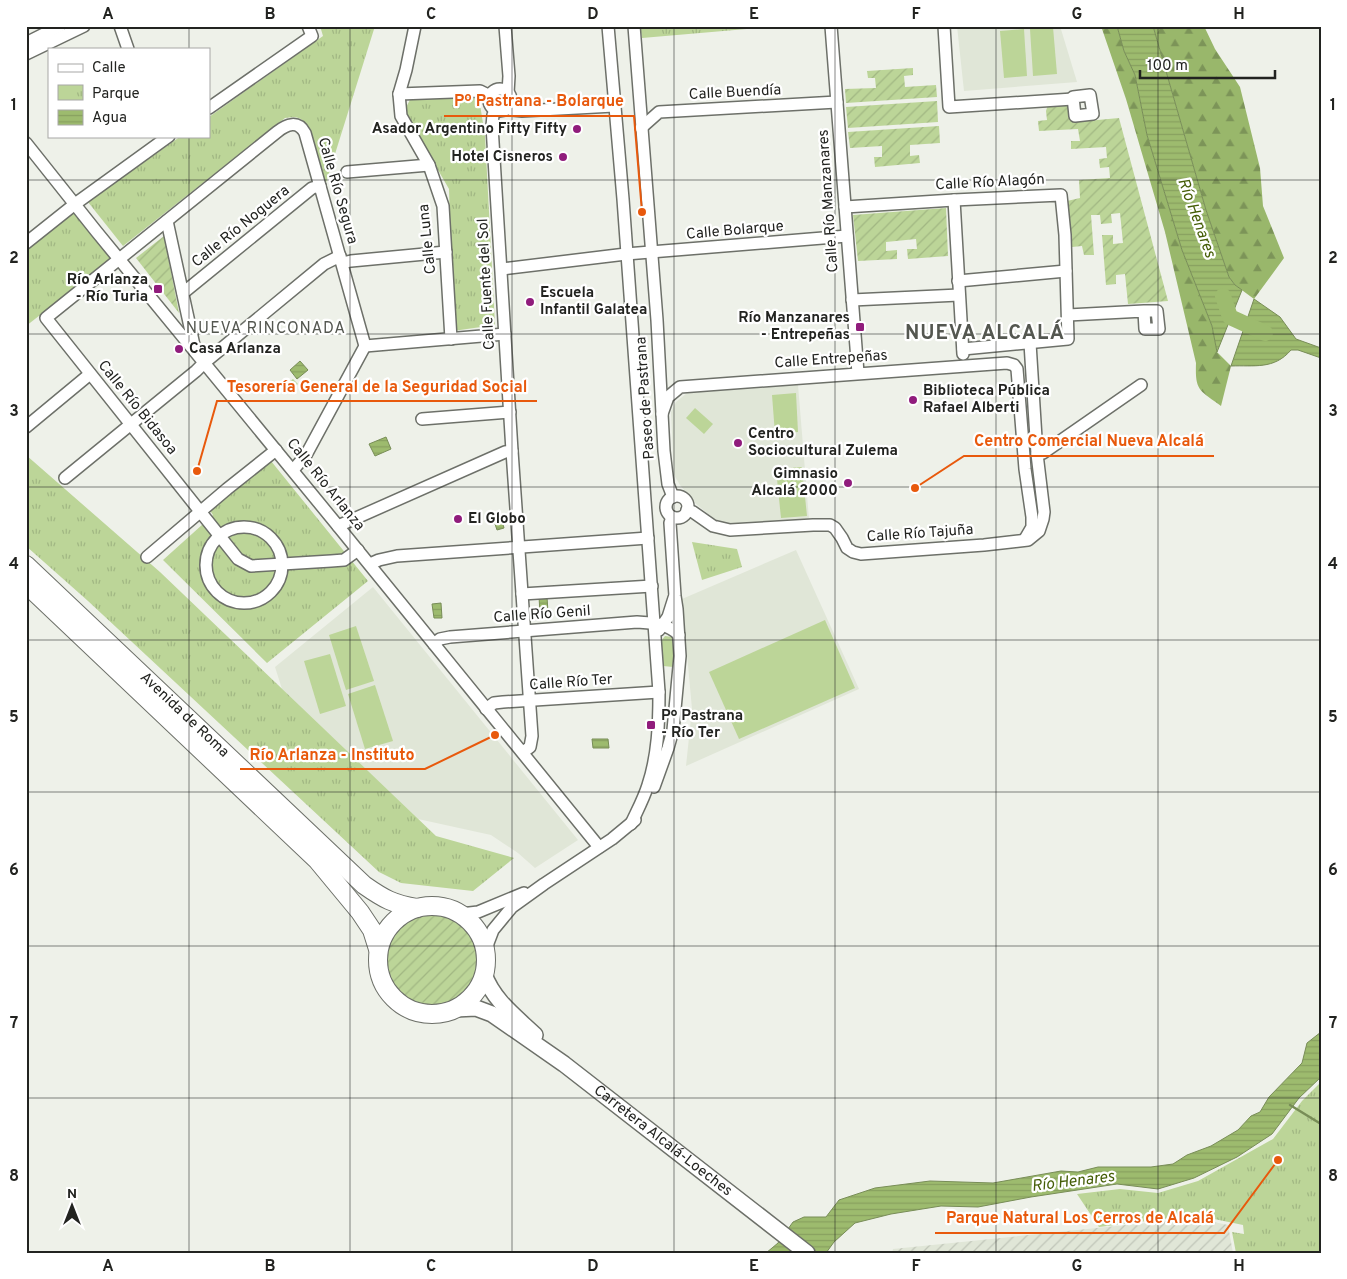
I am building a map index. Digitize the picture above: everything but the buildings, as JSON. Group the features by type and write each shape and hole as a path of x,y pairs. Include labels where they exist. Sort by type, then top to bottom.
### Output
{"main road":[{"name":"Avenida de Roma","path":"26,565 364,885 384,899 400,905 417,908"},
{"name":"Avenida de Roma","path":"26,584 317,860 360,912 372,930 378,949"},
{"path":"432,906 447,908 461,914 472,924 481,937 485,951 486,963 484,974 478,988 468,1000 455,1009 440,1014 423,1013 408,1008 393,998 382,982 378,966 378,949 383,935 392,923 403,914 417,908 432,906"},
{"name":"Carretera Alcalá-Loeches","path":"484,974 488,986 503,1005 564,1064"},
{"name":"Carretera Alcalá-Loeches","path":"455,1009 476,1008 492,1014 564,1064 807,1253"}],"street":[{"path":"26,44 60,26"},
{"path":"26,54 84,26"},
{"path":"120,26 128,48"},
{"path":"210,107 312,36 308,26"},
{"name":"Calle Luna","path":"415,26 399,94 401,116 429,165 443,206 451,339"},
{"path":"399,94 480,91 486,94 490,106 496,110 508,107 510,100 508,93 509,76 505,26"},
{"name":"Paseo de Pastrana","path":"608,26 629,254 629,294 652,586 657,627 659,692 658,728 653,765 648,785 631,824"},
{"name":"Paseo de Pastrana","path":"634,26 652,252 664,451 668,484 674,497"},
{"name":"Calle Río Manzanares","path":"830,26 858,373"},
{"path":"944,26 949,107 1074,99"},
{"path":"489,99 492,93 498,90 508,93"},
{"path":"640,100 659,112 641,128"},
{"name":"Calle Buendía","path":"659,112 837,102"},
{"path":"508,107 512,110 522,111 614,106"},
{"name":"Calle Fuente del Sol","path":"496,110 493,115 492,126 532,736 530,746 523,752"},
{"name":"Calle Río Segura","path":"46,318 277,132 291,124 302,128 305,133 365,346"},
{"path":"26,242 164,138"},
{"name":"Calle Río Arlanza","path":"26,143 195,352 200,367 293,470 599,847"},
{"path":"347,172 429,165"},
{"name":"Calle Río Noguera","path":"183,293 312,188 320,186"},
{"name":"Calle Río Alagón","path":"845,207 1061,195 1066,270"},
{"path":"954,200 964,366"},
{"path":"167,221 195,352"},
{"name":"Calle Bolarque","path":"502,269 629,254 847,236"},
{"path":"65,478 324,264 341,260 351,261 446,252"},
{"path":"958,281 1066,270 1068,339 963,349"},
{"path":"852,300 959,295"},
{"path":"1068,314 1144,311"},
{"name":"Calle Río Bidasoa","path":"46,318 238,559 251,566 344,560 358,550"},
{"path":"293,470 306,455 365,346 505,334"},
{"path":"1024,540 1028,540 1038,532 1044,512 1037,454 1030,343"},
{"name":"Calle Entrepeñas","path":"680,387 858,373 1014,364 1017,370 1025,469"},
{"path":"660,370 667,379 680,387 668,397 662,414"},
{"path":"26,427 90,374"},
{"path":"1037,454 1043,452 1141,385"},
{"path":"422,419 510,412"},
{"path":"147,557 200,511 276,450"},
{"path":"338,526 505,452 512,451"},
{"path":"1024,540 1032,527 1025,469 1038,466"},
{"path":"1029,495 1042,494"},
{"path":"674,497 682,498 687,506 687,510 681,517 672,517 666,511 666,507 670,499 674,497"},
{"name":"Calle Río Tajuña","path":"687,510 713,526 730,530 830,525 835,528 842,538 846,548 862,554 984,545 1024,540"},
{"name":"Paseo de Pastrana","path":"631,824 645,809 668,748 676,711 680,656 677,609 674,596 670,523 672,517"},
{"path":"241,528 251,528 261,530 270,536 277,544 283,564 281,576 273,591 261,599 248,603 234,602 221,596 216,591 211,585 206,572 208,553 221,536 241,528"},
{"path":"370,564 378,560 397,556 648,538"},
{"path":"651,571 662,577 669,574 673,569"},
{"path":"522,594 652,586"},
{"name":"Paseo de Pastrana","path":"657,627 668,617 674,596"},
{"name":"Calle Río Genil","path":"434,644 440,639 450,637 637,622 657,627"},
{"path":"657,627 669,627 679,635"},
{"path":"658,670 668,676 678,672"},
{"name":"Calle Río Ter","path":"486,708 494,703 659,692"},
{"path":"485,951 493,930 512,907 631,824"},
{"path":"461,914 478,912 544,884"}],"shaded area":[{"path":"957,26 1060,26 1077,82 964,91"},
{"name":"Centro Sociocultural Zulema","path":"798,385 809,519 734,524 714,519 695,503 674,475 671,412 676,402 687,393"},
{"path":"796,550 859,689 686,766 692,709 682,599"},
{"path":"373,587 578,840 535,868 518,853 491,835 418,819 282,689 275,667"},
{"path":"1195,1218 1228,1225 1233,1253 892,1253 893,1249"}],"green space":[{"path":"320,26 375,26 325,186 306,124 299,118 285,118 123,246 88,202 178,138 210,138 210,116 323,36"},
{"path":"640,26 783,26 642,38"},
{"path":"1101,26 1117,26 1124,51 1135,75 1147,135 1182,250 1212,326 1217,352 1231,366 1221,406 1203,393 1196,379 1196,363 1165,232 1126,99"},
{"path":"1153,26 1204,26 1215,49 1240,87 1260,168 1263,206 1284,258 1254,299 1235,285 1229,277 1206,210"},
{"path":"1053,27 1057,74 1033,76 1030,29"},
{"path":"1024,29 1027,76 1004,78 1000,31"},
{"path":"913,68 913,75 904,76 905,87 936,85 937,97 846,103 845,89 876,88 875,78 868,78 867,71"},
{"path":"411,98 479,98 485,136 495,325 453,331 449,189 404,111"},
{"path":"1067,100 1070,119 1076,122 1119,118 1168,301 1128,304 1125,274 1116,275 1116,284 1106,285 1102,235 1113,235 1113,244 1123,243 1120,213 1111,214 1112,223 1101,224 1100,215 1091,215 1094,255 1084,255 1082,246 1072,247 1067,201 1080,198 1079,180 1110,178 1109,167 1100,168 1099,159 1107,158 1106,147 1071,149 1071,141 1080,141 1078,129 1039,131 1038,121 1047,120 1046,111 1049,101"},
{"path":"937,101 938,122 848,128 846,107"},
{"path":"939,126 940,143 910,145 910,156 919,155 920,163 875,167 874,157 882,157 882,146 850,148 848,132"},
{"path":"946,208 948,256 908,259 907,249 917,249 916,239 886,242 886,251 897,250 897,259 858,261 853,215"},
{"path":"75,210 111,260 26,326 26,251"},
{"path":"164,236 179,313 136,258"},
{"path":"293,379 298,384 287,392 282,387"},
{"path":"796,393 798,432 775,434 772,395"},
{"path":"695,408 713,424 704,434 686,418"},
{"path":"26,455 160,572 436,836 514,858 473,891 401,883 379,872 88,601 26,546"},
{"path":"271,461 368,581 267,663 163,560 213,515 209,509"},
{"path":"802,467 807,516 781,518 776,469"},
{"path":"692,542 737,549 742,567 702,580"},
{"path":"825,620 855,688 739,739 709,672"},
{"path":"356,626 374,681 346,690 329,635"},
{"path":"665,636 672,637 674,644 675,656 673,667 663,666 660,646"},
{"path":"330,654 346,706 320,714 304,661"},
{"path":"375,685 393,741 365,749 348,694"},
{"path":"432,913 450,917 464,927 474,941 478,959 474,977 464,991 450,1001 432,1005 414,1001 400,991 390,977 386,959 390,941 400,927 414,917"},
{"path":"1321,1082 1321,1253 1236,1253 1232,1232 1244,1234 1243,1225 1195,1215 1099,1227 1077,1194 1120,1189 1158,1193 1198,1181 1273,1139 1302,1101"}],"water":[{"path":"1117,26 1153,26 1206,210 1229,277 1242,290 1217,352 1212,326 1182,250 1147,135 1135,75 1124,51"},
{"path":"1254,299 1280,317 1296,339 1321,348 1321,358 1298,350 1291,350 1278,361 1271,364 1231,366"},
{"path":"300,361 308,370 297,379 290,370"},
{"path":"386,437 391,449 375,456 369,444"},
{"path":"500,513 504,528 497,530 492,515"},
{"path":"539,597 547,597 548,612 540,613"},
{"path":"441,603 442,618 434,618 432,604"},
{"path":"592,739 608,739 609,748 593,748"},
{"path":"1321,1032 1321,1077 1299,1098 1272,1134 1237,1157 1194,1178 1158,1189 1117,1184 978,1207 941,1206 891,1214 855,1223 834,1242 826,1253 766,1253 778,1243 793,1222 804,1217 826,1217 839,1200 875,1188 930,1181 993,1183 1061,1171 1078,1172 1098,1167 1151,1167 1173,1164 1187,1155 1211,1146 1238,1130 1251,1116 1260,1112 1269,1097 1302,1063 1307,1043"}],"waterway":[{"name":"Río Henares","path":"1223,296 1230,317 1265,333"},
{"path":"1290,1105 1321,1124"}],"place":[{"name":"Asador Argentino Fifty Fifty","path":"577,129"},
{"name":"Hotel Cisneros","path":"563,157"},
{"name":"Pº Pastrana - Bolarque","path":"642,212"},
{"name":"Río Arlanza - Río Turia","path":"158,289"},
{"name":"Escuela Infantil Galatea","path":"530,302"},
{"name":"Río Manzanares - Entrepeñas","path":"860,327"},
{"name":"Casa Arlanza","path":"179,349"},
{"name":"Biblioteca Pública Rafael Alberti","path":"913,400"},
{"name":"Centro Sociocultural Zulema","path":"738,443"},
{"name":"Tesorería General de la Seguridad Social","path":"197,471"},
{"name":"Gimnasio Alcalá 2000","path":"848,483"},
{"name":"Centro Comercial Nueva Alcalá","path":"915,488"},
{"name":"El Globo","path":"458,519"},
{"name":"Pº Pastrana - Río Ter","path":"651,725"},
{"name":"Río Arlanza - Instituto","path":"495,735"},
{"name":"Parque Natural Los Cerros de Alcalá","path":"1278,1160"}],"district":[{"name":"NUEVA RINCONADA","path":"266,329"},
{"name":"NUEVA ALCALÁ","path":"985,334"}]}
